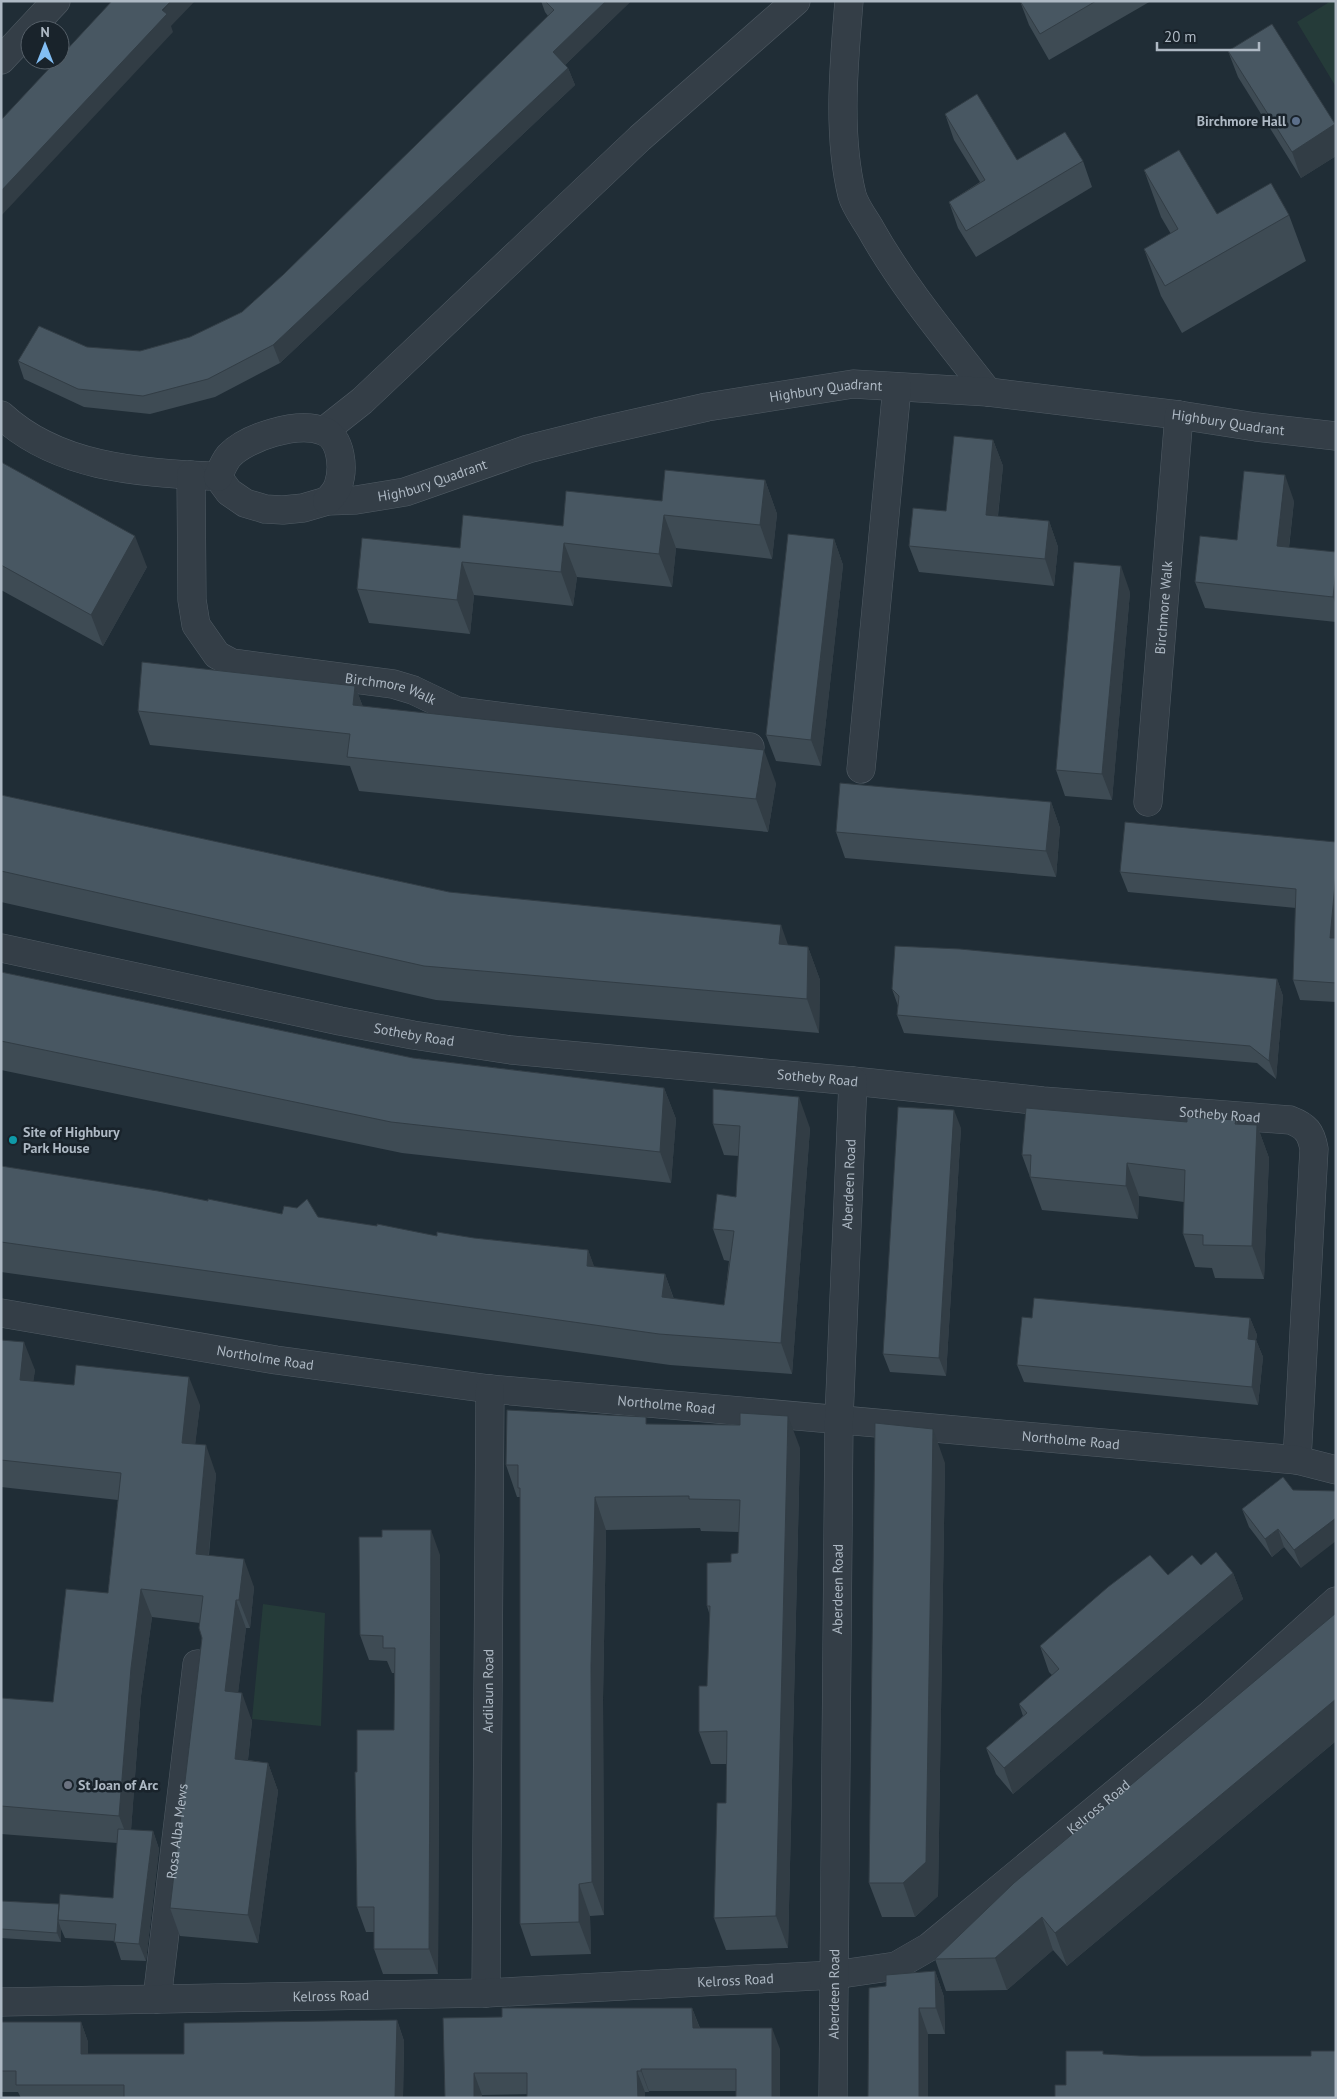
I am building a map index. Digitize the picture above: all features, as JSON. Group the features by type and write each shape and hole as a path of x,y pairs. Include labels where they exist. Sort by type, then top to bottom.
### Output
{"street":[{"path":"1,60 56,1"},
{"path":"324,431 362,400 640,138 796,1"},
{"path":"849,1 844,108 846,151 852,197 883,251 908,288 988,392"},
{"name":"Highbury Quadrant","path":"218,477 229,492 245,502 264,509 290,509 327,501 356,500 405,492 528,449 707,407 853,384 988,392 1336,436"},
{"path":"860,770 897,387"},
{"path":"1,415 14,427 45,446 97,464 218,477 228,457 241,446 288,429 306,428 324,431 334,440 341,456 341,473 338,487 327,501"},
{"name":"Birchmore Walk","path":"1148,802 1180,415"},
{"name":"Birchmore Walk","path":"191,475 192,600 196,625 217,655 232,664 394,684 414,690 457,711 750,747"},
{"name":"Sotheby Road","path":"1,948 413,1035 511,1050 853,1080 1043,1101 1290,1120 1307,1128 1312,1137 1314,1149 1297,1460"},
{"name":"Aberdeen Road","path":"833,2098 840,1419 853,1080"},
{"name":"Northolme Road","path":"1,1313 276,1360 490,1389 1297,1460 1336,1470"},
{"name":"Ardilaun Road","path":"486,1993 490,1389"},
{"name":"Kelross Road","path":"1,2002 486,1993 834,1975 896,1966 929,1947 1211,1714 1336,1601"},
{"name":"Rosa Alba Mews","path":"157,1999 197,1664"}],"green space":[{"path":"1331,1 1336,1 1336,87 1297,22"},
{"path":"263,1604 325,1613 321,1726 252,1719"}],"building":[{"path":"112,1 171,1 162,10 167,14 1,191 1,120 48,70 70,70 70,46"},
{"path":"545,1 606,1 553,52 568,68 273,345 208,379 143,396 78,389 18,361 39,326 87,347 140,351 190,337 242,312 284,274 554,10"},
{"path":"1020,1 1096,1 1040,34"},
{"name":"Birchmore Hall","path":"1272,24 1335,124 1292,152 1228,51"},
{"path":"977,94 1017,160 1065,132 1083,161 966,231 949,202 985,180 945,114"},
{"path":"1179,150 1217,214 1271,183 1289,215 1165,286 1144,249 1178,229 1144,170"},
{"path":"954,436 993,440 986,515 1049,521 1045,559 909,546 913,508 946,511"},
{"path":"1,462 135,536 91,615 1,565"},
{"path":"665,470 765,480 760,525 664,515 659,554 564,543 561,572 462,562 457,600 357,589 362,538 460,548 463,515 563,526 566,491 662,501"},
{"path":"1244,471 1285,475 1277,546 1336,552 1333,597 1195,582 1200,536 1237,540"},
{"path":"788,534 834,539 811,740 766,735"},
{"path":"1074,562 1121,566 1102,774 1056,770"},
{"path":"142,662 355,686 353,705 764,750 756,799 347,757 350,734 138,711"},
{"path":"840,783 1051,802 1046,851 836,832"},
{"path":"1,795 449,892 781,925 779,944 808,947 807,999 424,966 1,871"},
{"path":"1125,822 1336,842 1336,873 1330,938 1336,938 1336,983 1293,980 1296,889 1120,872"},
{"path":"895,946 960,949 1277,979 1269,1061 1250,1046 897,1015 899,996 892,989"},
{"path":"1,972 413,1058 664,1088 660,1152 391,1122 1,1041"},
{"path":"713,1089 799,1097 781,1343 659,1334 1,1242 1,1166 158,1191 208,1201 208,1199 282,1214 284,1206 297,1208 307,1199 318,1217 377,1226 377,1224 437,1236 437,1232 474,1238 588,1250 587,1266 665,1274 662,1297 724,1305 734,1231 713,1229 717,1194 736,1197 740,1126 713,1124"},
{"path":"898,1107 954,1110 939,1358 883,1354"},
{"path":"1026,1108 1187,1122 1187,1117 1236,1120 1235,1124 1257,1125 1252,1246 1203,1245 1203,1235 1183,1234 1185,1170 1127,1163 1126,1186 1030,1177 1031,1155 1022,1155"},
{"path":"1034,1298 1250,1318 1248,1339 1256,1340 1252,1387 1017,1365 1022,1317 1032,1318"},
{"path":"1,1340 24,1342 20,1380 74,1385 76,1365 189,1377 182,1443 206,1445 196,1554 244,1559 239,1600 236,1600 225,1691 242,1693 235,1759 268,1763 248,1915 170,1908 202,1638 199,1628 203,1596 141,1589 131,1668 119,1816 1,1806 1,1698 53,1702 66,1589 108,1593 121,1473 1,1460"},
{"path":"507,1410 646,1417 646,1424 740,1425 740,1413 788,1416 776,1916 714,1918 717,1803 726,1803 727,1731 699,1732 699,1686 707,1686 710,1606 707,1606 707,1563 731,1562 731,1554 738,1553 740,1500 689,1499 689,1496 595,1497 591,1666 592,1882 579,1884 579,1922 520,1924 520,1488 518,1488 518,1465 506,1465"},
{"path":"875,1423 933,1429 926,1862 903,1883 869,1883"},
{"path":"1283,1477 1293,1490 1336,1491 1336,1518 1294,1550 1278,1529 1265,1539 1242,1509"},
{"path":"382,1530 431,1530 429,1949 374,1949 374,1907 357,1907 355,1772 357,1772 357,1730 394,1730 395,1648 383,1648 383,1636 360,1635 359,1537 382,1537"},
{"path":"1216,1552 1233,1573 1004,1768 986,1748 1027,1713 1019,1704 1059,1669 1040,1646 1108,1587 1150,1555 1168,1575 1192,1555 1201,1565"},
{"path":"1336,1613 1336,1699 1055,1933 1042,1917 995,1958 935,1959 1014,1883"},
{"path":"118,1829 153,1831 139,1944 114,1942 116,1924 58,1920 60,1894 113,1898"},
{"path":"1,1901 59,1904 57,1933 1,1929"},
{"path":"935,1971 936,2008 919,2008 919,2098 868,2098 869,1988 886,1986 886,1975"},
{"path":"502,2008 692,2008 693,2028 772,2028 772,2098 736,2098 736,2069 641,2069 641,2071 637,2071 638,2098 527,2098 527,2073 474,2073 474,2098 445,2098 443,2018 502,2017"},
{"path":"397,2020 395,2098 124,2098 124,2085 16,2085 16,2071 1,2071 1,2022 81,2022 81,2054 184,2054 184,2023"},
{"path":"1066,2051 1103,2051 1103,2054 1141,2056 1311,2056 1311,2051 1336,2051 1336,2098 1055,2098 1055,2085 1066,2085"}],"place":[{"name":"Birchmore Hall","path":"1296,121"},
{"name":"Site of Highbury Park House","path":"13,1140"},
{"name":"St Joan of Arc","path":"68,1785"}]}
